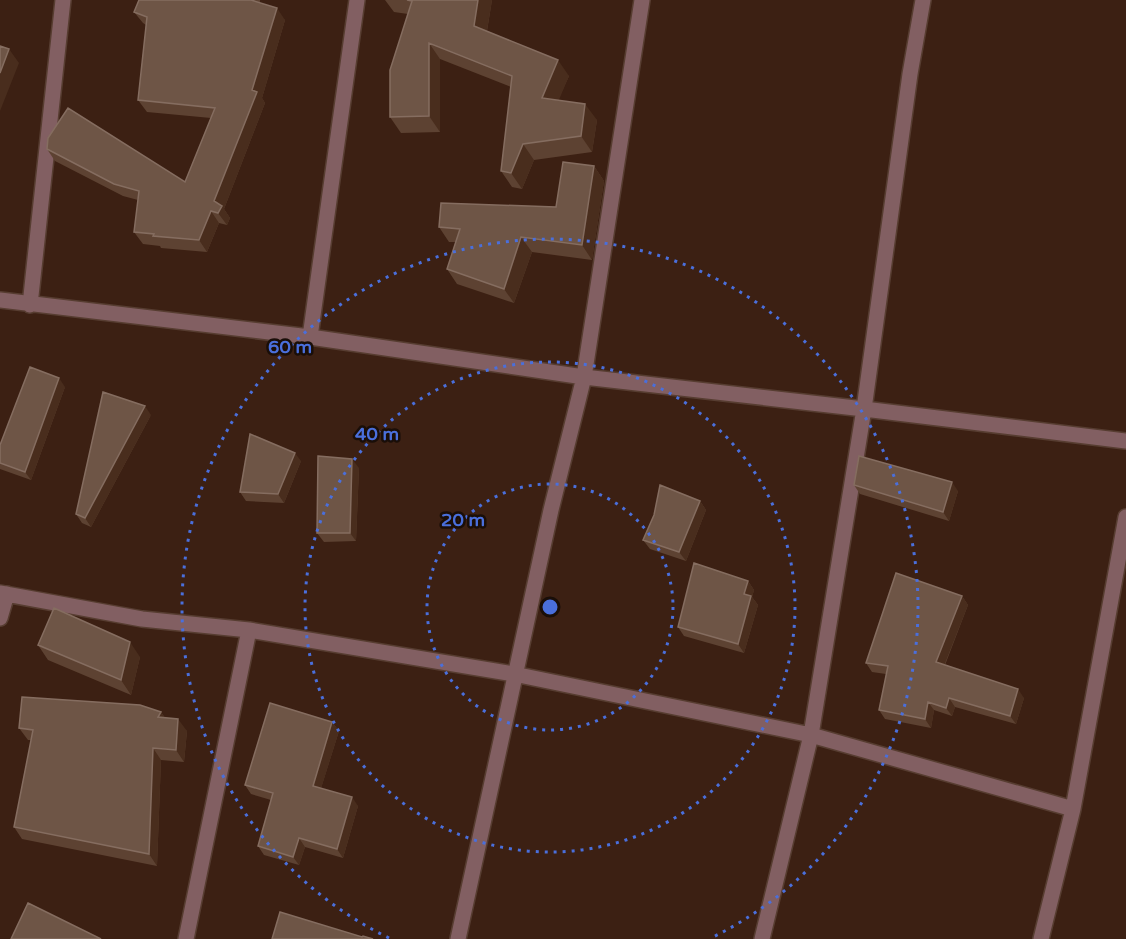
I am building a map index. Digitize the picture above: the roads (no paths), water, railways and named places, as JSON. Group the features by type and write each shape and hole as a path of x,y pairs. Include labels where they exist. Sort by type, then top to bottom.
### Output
{"street":[{"path":"30,305 63,0"},
{"path":"310,337 357,0"},
{"path":"458,939 550,510 584,377 642,0"},
{"path":"762,939 811,735 864,409 910,74 923,0"},
{"path":"0,300 310,337 584,377 1126,441"},
{"path":"1041,939 1073,808 1126,517"},
{"path":"0,618 4,594 142,619 249,630 514,674 811,735 1073,808"},
{"path":"186,939 249,630"}]}
